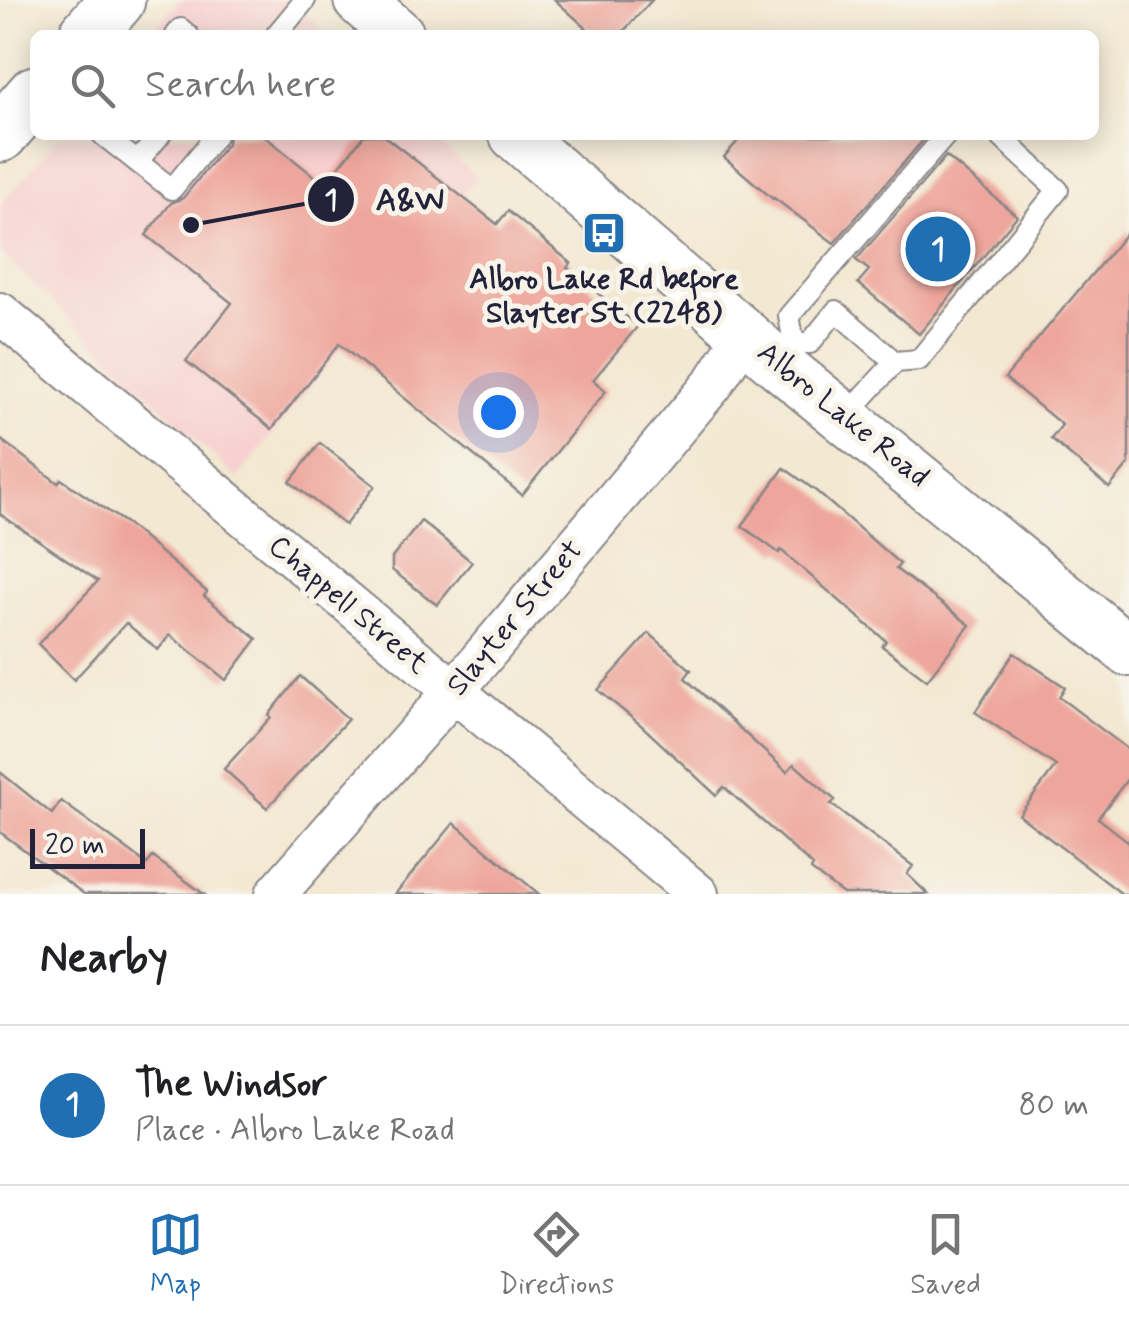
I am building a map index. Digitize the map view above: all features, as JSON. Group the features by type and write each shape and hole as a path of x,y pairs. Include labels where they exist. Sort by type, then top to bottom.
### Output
{"main road":[{"path":"91,30 117,0"},
{"path":"0,134 30,100"}],"street":[{"path":"359,0 393,30"},
{"name":"Albro Lake Road","path":"520,140 772,346 844,416 1129,651"},
{"name":"Chappell Street","path":"0,314 698,894"},
{"name":"Slayter Street","path":"276,894 453,692 712,384 772,346"}],"lane":[{"path":"280,30 305,0"},
{"path":"110,140 172,189 212,140"},
{"path":"137,162 156,140"},
{"path":"772,346 788,316 942,140"},
{"path":"844,416 895,362 919,360 1058,190 1004,140"},
{"path":"772,346 810,343 836,311 895,362"}],"shaded area":[{"path":"180,0 291,0 323,30 153,30"},
{"path":"57,140 437,140 476,177 237,479 0,252 0,205"}],"building":[{"path":"555,0 652,0 625,30 588,30"},
{"path":"228,140 269,140 325,185 360,140 389,140 497,224 508,211 571,263 567,268 638,326 593,380 606,391 522,495 339,344 272,429 186,361 232,303 146,235 171,203 183,198"},
{"path":"739,140 923,140 834,243 724,157"},
{"path":"946,156 1017,216 919,334 858,283 869,270 856,260"},
{"path":"1129,230 1129,464 1109,488 1051,439 1062,425 1005,378"},
{"path":"0,439 58,483 61,479 127,524 257,639 226,680 170,635 158,650 126,623 74,680 38,644 98,581 0,514"},
{"path":"320,443 375,486 345,525 290,482"},
{"path":"784,468 900,564 896,569 970,625 927,680 882,646 886,641 781,550 779,553 742,526"},
{"path":"421,521 472,562 437,605 392,570 392,558"},
{"path":"649,633 691,670 685,678 787,772 794,764 835,800 831,804 913,866 907,874 928,894 843,894 811,870 813,866 724,787 716,795 598,690"},
{"path":"1014,653 1065,687 1059,697 1129,750 1129,777 1098,818 1129,842 1129,894 1122,894 1019,815 1056,766 975,712"},
{"path":"300,676 348,719 267,808 224,769 271,717"},
{"path":"0,772 52,814 61,801 147,864 153,857 204,894 84,894 0,832"},
{"path":"454,823 539,894 395,894"}],"place":[{"name":"A&W","path":"191,225"},
{"name":"Albro Lake Rd before Slayter St (2248)","path":"604,233"},
{"name":"The Windsor","path":"938,249"}]}
